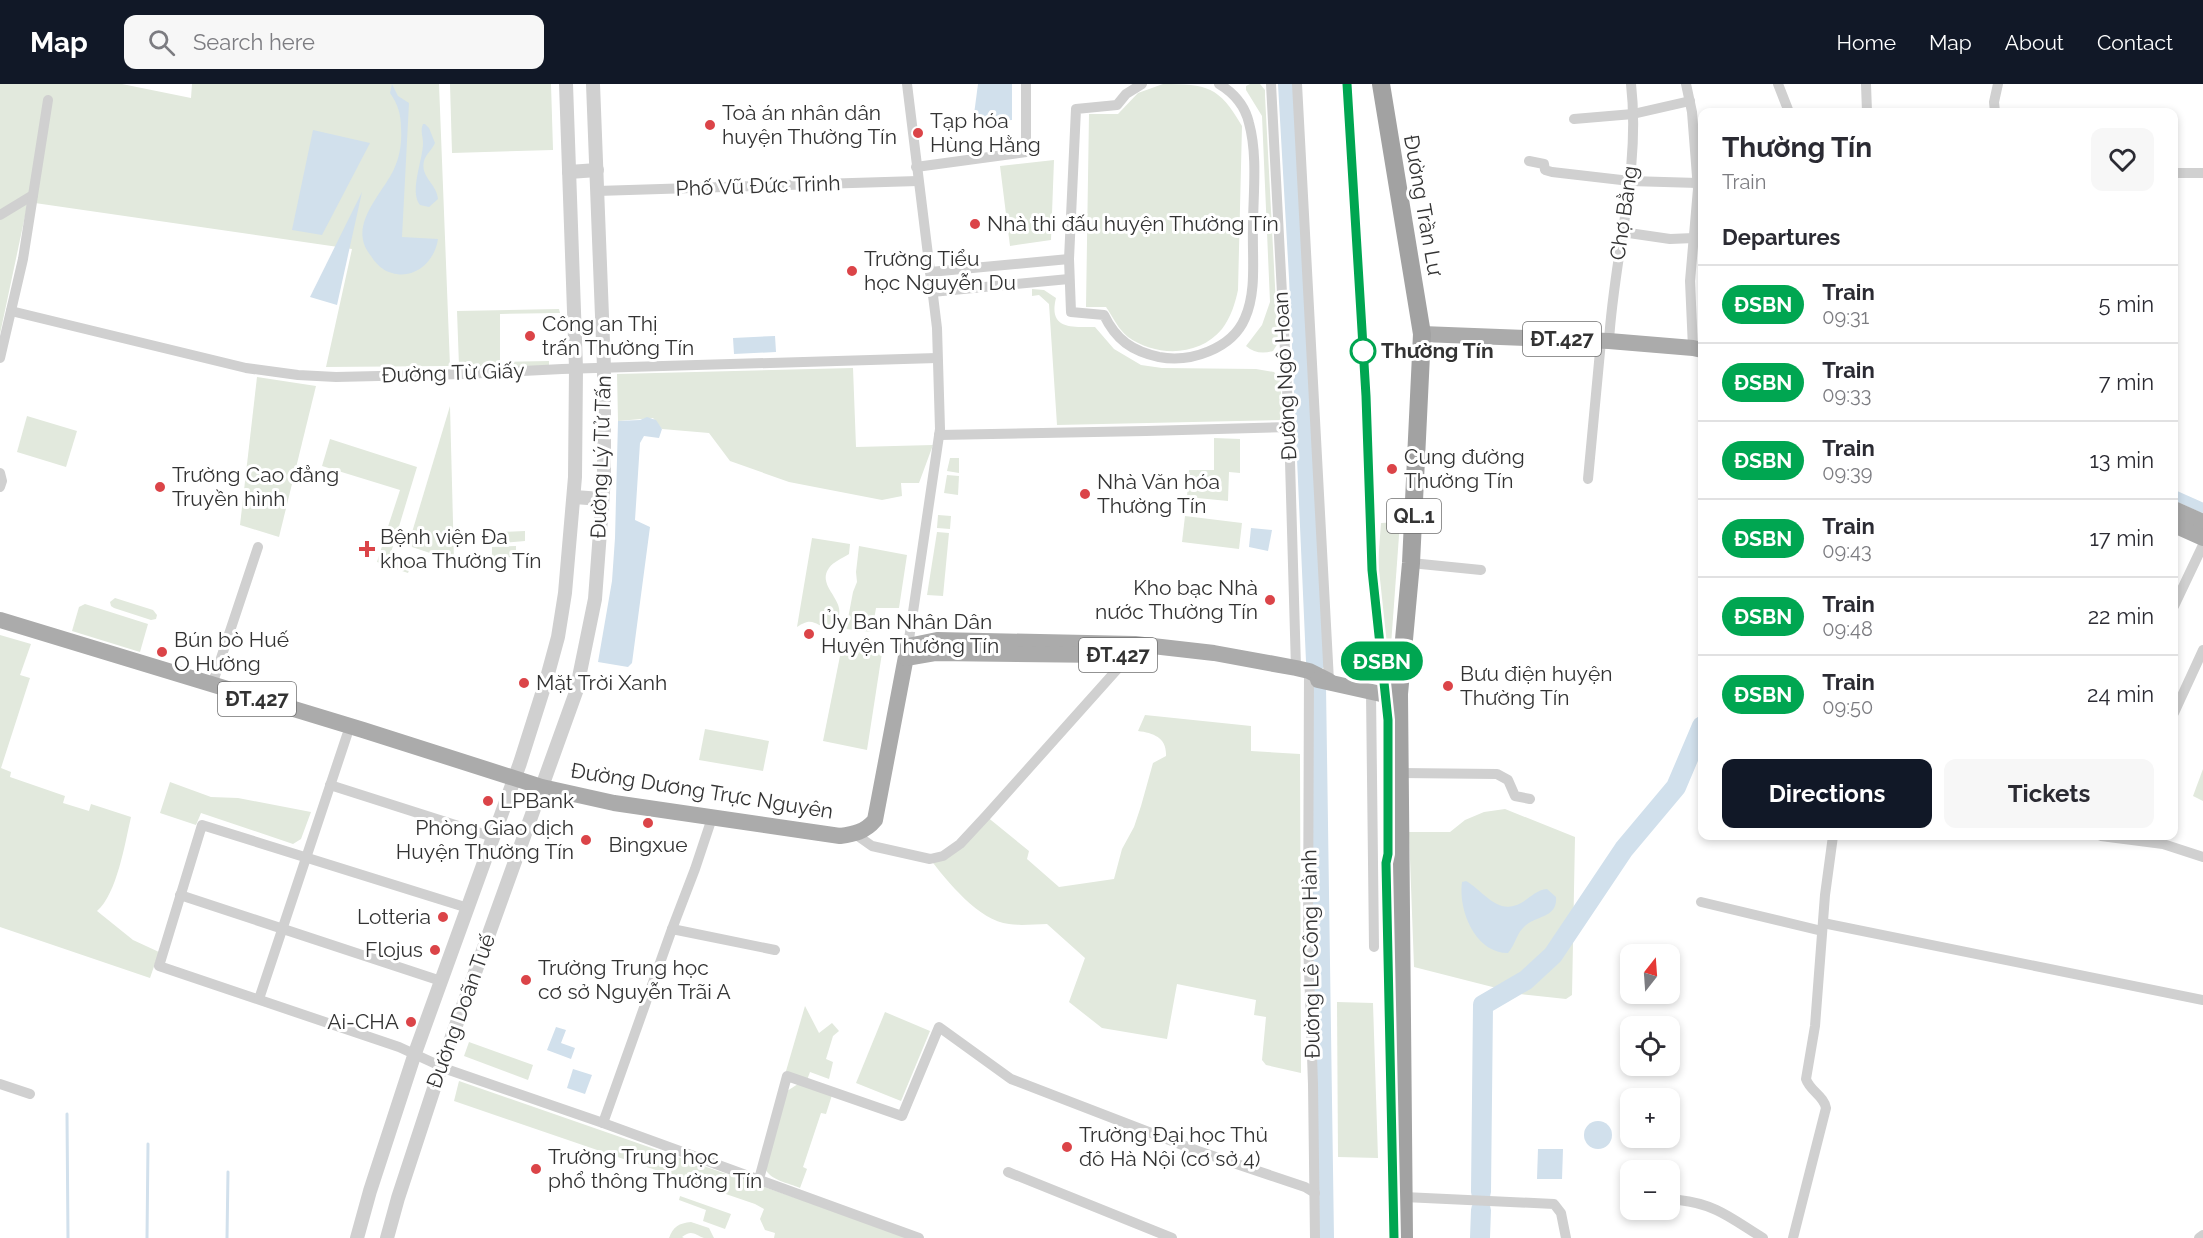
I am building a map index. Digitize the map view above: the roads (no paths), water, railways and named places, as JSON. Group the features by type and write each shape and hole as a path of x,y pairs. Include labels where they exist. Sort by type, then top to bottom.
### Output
{"highway":[{"name":"Đường Trần Lư","path":"1381,84 1422,334"},
{"name":"QL.1","path":"1404,1238 1399,698 1411,563 1422,334"}],"main road":[{"name":"ĐT.427","path":"1422,334 1605,341 1698,349"},
{"path":"2178,511 2203,522"},
{"path":"2178,527 2203,538"},
{"name":"Đường Dương Trực Nguyên","path":"0,620 333,721 513,783"},
{"name":"ĐT.427","path":"907,652 1132,649 1214,654 1305,673 1371,693 1399,698"},
{"path":"855,834 875,820 907,652"},
{"name":"Đường Dương Trực Nguyên","path":"333,721 347,735 513,783 614,803 825,835 855,834"}],"street":[{"name":"Đường Lý Tử Tấn","path":"513,783 558,637 566,593 574,497 576,369 566,84"},
{"name":"Đường Lý Tử Tấn","path":"542,787 576,692 586,646 595,599 604,478 604,368 593,84"},
{"path":"907,84 937,328 939,435 907,652"},
{"path":"916,167 1026,152 1026,84"},
{"path":"1142,84 1126,94 1117,105 1076,110 1069,259 1071,312 1104,315 1117,338 1146,354 1173,358 1196,356 1222,343 1237,332 1247,314 1252,291 1254,170 1252,135 1241,105 1220,84"},
{"name":"Đường Ngô Hoan","path":"1271,84 1305,673"},
{"path":"1297,84 1329,681"},
{"name":"Chợ Bằng","path":"1588,479 1605,341 1630,181 1633,149 1631,84"},
{"path":"1686,84 1690,101 1698,183 1698,240 1690,281 1698,349"},
{"path":"1778,84 1787,108"},
{"path":"1866,84 1867,108"},
{"path":"1995,108 1998,84"},
{"path":"0,358 23,259 48,100"},
{"path":"1574,119 1633,114 1690,101"},
{"path":"1528,161 1544,164 1545,170 1552,172 1630,181 1698,183"},
{"path":"569,172 597,170"},
{"path":"2178,173 2203,173"},
{"name":"Phố Vũ Đức Trinh","path":"597,191 918,181"},
{"path":"0,215 33,195"},
{"path":"1622,232 1670,239 1698,240"},
{"path":"930,272 1069,259"},
{"path":"933,292 1069,279"},
{"name":"Đường Từ Giấy","path":"12,311 246,368 336,378 937,358"},
{"path":"939,435 1289,427"},
{"path":"0,472 2,481 0,487"},
{"path":"574,497 602,499"},
{"path":"2178,598 2203,545"},
{"path":"212,685 258,547"},
{"path":"1411,563 1482,570"},
{"path":"855,834 872,846 930,859 943,856 960,844 986,816 1132,649"},
{"path":"2178,704 2203,650"},
{"name":"Đường Lê Công Hành","path":"1305,673 1308,983 1313,1084 1315,1238"},
{"path":"1371,693 1374,947"},
{"path":"259,999 347,735"},
{"path":"1400,773 1497,774 1508,780 1515,796 1530,799"},
{"name":"Đường Doãn Tuế","path":"357,1238 415,1053 513,783"},
{"path":"330,785 493,837"},
{"name":"Đường Doãn Tuế","path":"387,1238 441,1067 542,787"},
{"path":"603,1123 712,818"},
{"path":"468,908 202,825 159,966 415,1053 441,1067 603,1123 919,1238"},
{"path":"1793,1238 1827,1108 1806,1079 1815,1026 1822,927 1833,840"},
{"path":"2162,840 2203,857"},
{"path":"180,895 441,981"},
{"path":"1701,902 2203,1000"},
{"path":"672,929 775,950"},
{"path":"759,1179 787,1076 902,1116 939,1027 1011,1079 1198,1151 1305,1187 1315,1193"},
{"path":"0,1084 30,1094"},
{"path":"1008,1172 1172,1238"},
{"path":"1404,1197 1554,1204 1561,1213 1566,1238"},
{"path":"1680,1200 1701,1203 1714,1208 1763,1238"},
{"path":"2199,1238 2203,1235"}],"water":[{"path":"392,84 398,96 409,103 402,237 438,239 433,255 428,261 416,271 408,274 389,272 377,264 364,245 362,233 369,211 389,179 399,154 400,119 397,105 390,93"},
{"path":"978,84 1012,84 1012,120 973,122"},
{"path":"423,124 429,128 435,143 423,167 438,199 429,207 420,205 416,192 423,143"},
{"path":"313,130 370,143 322,235 292,230"},
{"path":"362,192 337,305 310,297"},
{"path":"775,336 776,352 734,354 733,338"},
{"path":"647,417 656,420 662,429 659,438 644,436 640,443 635,520 650,527 632,663 628,667 598,662 612,581 618,421 640,420"},
{"path":"1251,528 1272,530 1268,551 1249,547"},
{"path":"1466,881 1491,901 1505,906 1521,903 1547,889 1556,897 1556,904 1549,913 1523,928 1508,953 1496,951 1486,946 1478,938 1466,917 1461,893 1462,882"},
{"path":"556,1027 566,1030 561,1043 575,1048 571,1059 547,1050"},
{"path":"573,1069 592,1075 585,1094 567,1088"},
{"path":"1598,1121 1608,1125 1612,1135 1608,1145 1598,1149 1588,1145 1584,1135 1588,1125"},
{"path":"1538,1149 1563,1149 1562,1179 1537,1179"}],"waterway":[{"path":"1288,84 1316,661"},
{"path":"2178,497 2203,508"},
{"path":"1316,686 1324,1238"},
{"path":"1481,1192 1483,1005 1526,980 1553,955 1624,849 1676,787 1698,735"},
{"path":"67,1114 68,1238"},
{"path":"147,1238 148,1144"},
{"path":"227,1238 228,1172"},
{"path":"1480,1238 1481,1210"}],"railway":[{"path":"1347,84 1366,396 1372,570 1387,720 1388,854 1386,863 1394,1238"}],"train":[{"name":"ĐSBN","path":"1347,84 1366,396 1372,570 1388,720 1388,854 1386,863 1394,1238"}],"place":[{"name":"Toà án nhân dân huyện Thường Tín","path":"710,125"},
{"name":"Tạp hóa Hùng Hằng","path":"918,133"},
{"name":"Nhà thi đấu huyện Thường Tín","path":"975,224"},
{"name":"Trường Tiểu học Nguyễn Du","path":"852,271"},
{"name":"Công an Thị trấn Thường Tín","path":"530,336"},
{"name":"Thường Tín","path":"1363,351"},
{"name":"Cung đường Thường Tín","path":"1392,469"},
{"name":"Trường Cao đẳng Truyền hình","path":"160,487"},
{"name":"Nhà Văn hóa Thường Tín","path":"1085,494"},
{"name":"Bệnh viện Đa khoa Thường Tín","path":"367,549"},
{"name":"Kho bạc Nhà nước Thường Tín","path":"1270,600"},
{"name":"Ủy Ban Nhân Dân Huyện Thường Tín","path":"809,634"},
{"name":"Bún bò Huế O Hường","path":"162,652"},
{"name":"Mặt Trời Xanh","path":"524,683"},
{"name":"Bưu điện huyện Thường Tín","path":"1448,686"},
{"name":"LPBank","path":"488,801"},
{"name":"Bingxue","path":"648,823"},
{"name":"Phòng Giao dịch Huyện Thường Tín","path":"586,840"},
{"name":"Lotteria","path":"443,917"},
{"name":"Flojus","path":"435,950"},
{"name":"Trường Trung học cơ sở Nguyễn Trãi A","path":"526,980"},
{"name":"Ai-CHA","path":"411,1022"},
{"name":"Trường Đại học Thủ đô Hà Nội (cơ sở 4)","path":"1067,1147"},
{"name":"Trường Trung học phổ thông Thường Tín","path":"536,1169"}]}
